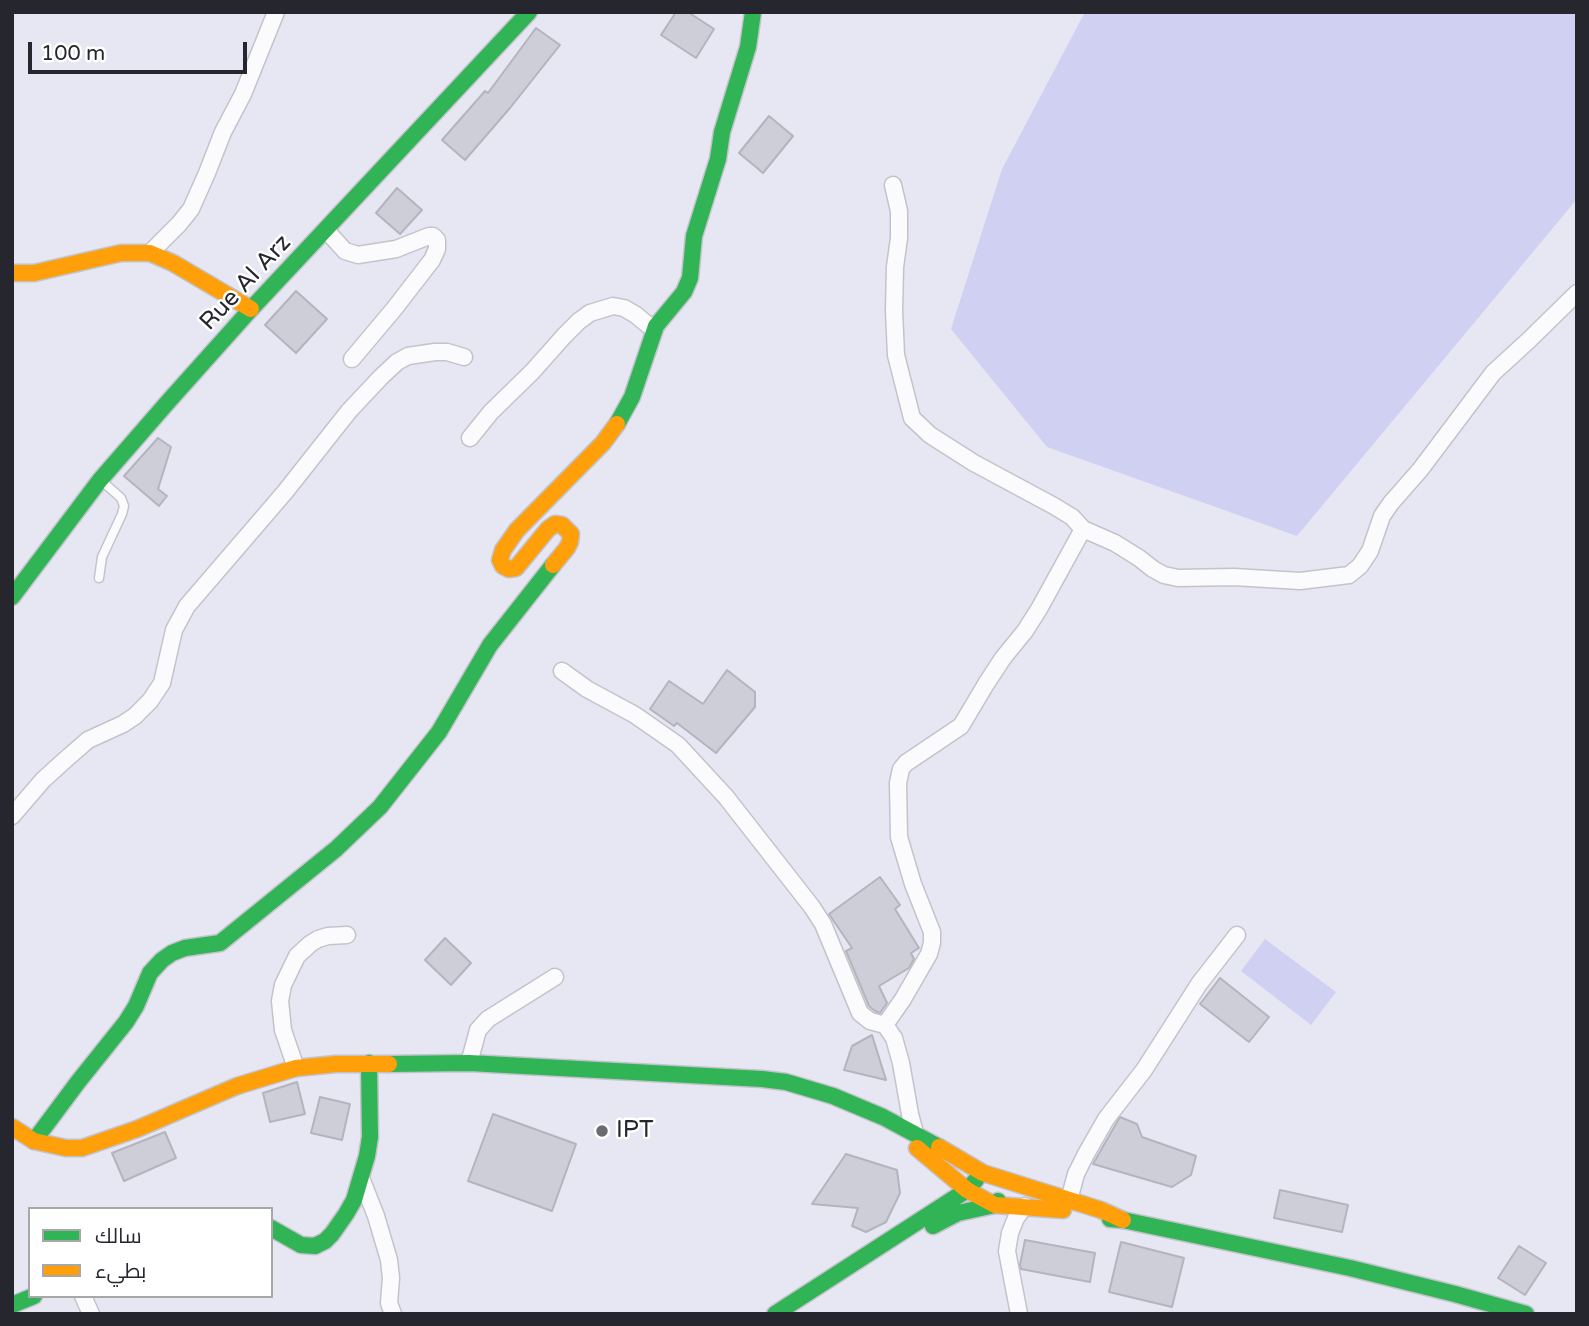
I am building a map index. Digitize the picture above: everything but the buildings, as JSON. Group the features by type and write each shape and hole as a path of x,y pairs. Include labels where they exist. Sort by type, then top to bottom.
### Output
{"main road":[{"name":"Rue Al Arz","path":"12,597 100,480 167,402 529,12"},
{"path":"34,1141 126,1022 150,973 162,960 185,948 220,943 357,830 380,807 439,732 490,645 567,548 571,534 562,525 555,524 516,568 503,566 500,560 510,540 603,443 619,421 632,397 656,326 684,292 690,278 694,236 748,47 753,12"},
{"path":"12,273 34,273 121,253 150,253 173,263 251,309"},
{"path":"273,1229 301,1245 315,1246 325,1241 346,1214 361,1178 370,1137 369,1063"},
{"path":"12,1127 34,1141 66,1148 82,1148 137,1129 237,1086 296,1068 336,1064 469,1063 762,1079 786,1082 871,1111 983,1173 1101,1210 1123,1220"},
{"path":"871,1111 967,1190 995,1205"},
{"path":"775,1314 967,1190 983,1173"},
{"path":"995,1205 1011,1183"},
{"path":"834,1277 864,1265 958,1213 995,1205 1025,1206 1123,1220 1336,1265 1526,1314"},
{"path":"12,1305 28,1298"}],"street":[{"path":"150,253 191,209 223,132 243,94 276,12"},
{"path":"893,184 899,211 894,278 896,355 912,418 930,435 974,463 1054,506 1072,517 1083,528 1115,543 1164,575 1178,578 1234,577 1300,581 1349,575 1360,566 1370,551 1382,516 1391,503 1420,470 1493,373 1577,293"},
{"path":"326,230 345,251 358,255 396,249 429,236 438,240 432,260 352,359"},
{"path":"470,439 491,412 579,321 590,313 613,306 656,326"},
{"path":"12,816 43,780 72,753 88,740 135,716 150,701 162,683 174,630 187,606 285,492 349,411 381,377 408,356 447,352 464,357"},
{"path":"885,1025 929,954 932,943 932,932 913,884 899,837 898,783 901,769 961,726 986,684 1039,609 1083,528"},
{"path":"562,671 587,689 659,731 689,757 741,816 817,915 832,943 860,1013 870,1021 885,1025 891,1031 897,1047 915,1133"},
{"path":"296,1068 283,1030 280,1001 283,985 298,956 310,944 318,939 346,935"},
{"path":"1069,1200 1076,1174 1106,1119 1144,1070 1199,984 1237,935"},
{"path":"469,1063 478,1030 488,1019 555,977"},
{"path":"361,1178 376,1216 388,1260 391,1278 389,1303 393,1314"},
{"path":"1018,1314 1007,1251 1010,1233 1025,1206"},
{"path":"84,1298 91,1314"}],"lane":[{"path":"99,578 102,557 124,506 121,498 100,480"}],"shaded area":[{"path":"1085,12 1577,12 1577,199 1297,536 1047,447 951,329 1002,169"},
{"path":"1265,939 1336,992 1311,1025 1241,971"}],"traffic: fast":[{"path":"12,597 100,480 167,403 251,309 529,12"},
{"path":"617,424 632,397 656,326 684,292 690,278 694,236 748,47 753,12"},
{"path":"34,1141 126,1022 150,973 162,960 185,948 220,943 336,849 380,807 439,732 490,645 553,565"},
{"path":"273,1229 301,1245 315,1246 332,1234 346,1214 354,1200 370,1137 369,1063"},
{"path":"389,1064 469,1063 786,1082 833,1096 883,1117 939,1147"},
{"path":"775,1314 967,1190 976,1180"},
{"path":"933,1226 958,1213 995,1205 998,1201"},
{"path":"1110,1219 1350,1268 1526,1314"},
{"path":"12,1305 29,1298"}],"traffic: slow":[{"path":"12,273 34,273 121,253 150,253 173,263 251,309"},
{"path":"553,565 567,548 571,534 562,525 555,524 516,568 509,569 503,566 500,560 503,550 517,530 603,443 617,424"},
{"path":"12,1127 34,1141 66,1148 82,1148 137,1129 237,1086 296,1068 336,1064 389,1064"},
{"path":"939,1147 983,1173 1101,1210 1123,1220"},
{"path":"917,1148 967,1190 995,1205 1063,1210"}],"place":[{"name":"IPT","path":"602,1131"}]}
